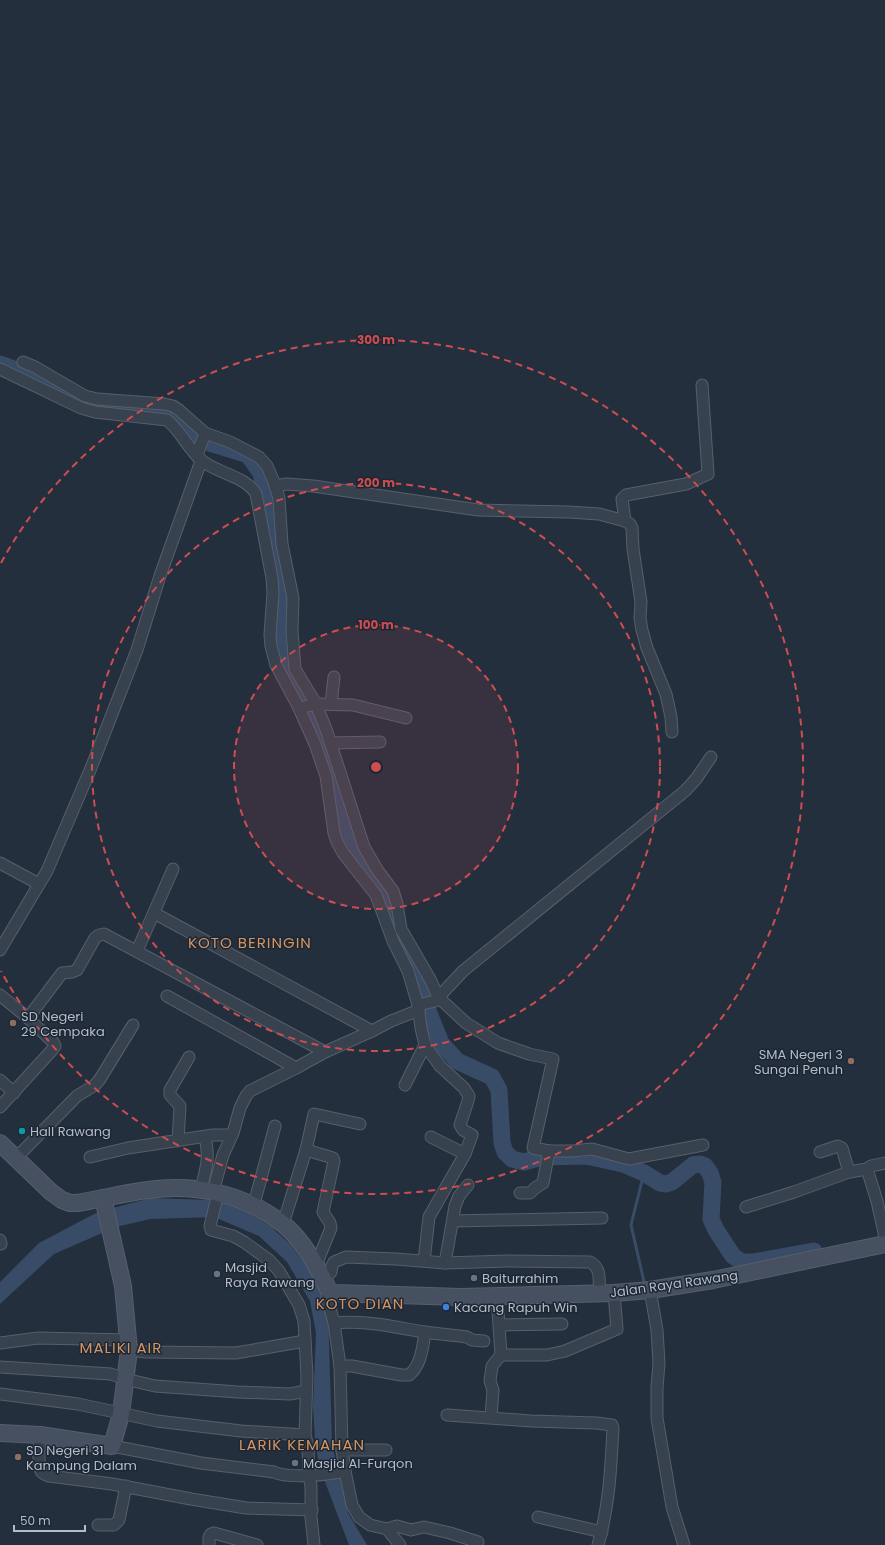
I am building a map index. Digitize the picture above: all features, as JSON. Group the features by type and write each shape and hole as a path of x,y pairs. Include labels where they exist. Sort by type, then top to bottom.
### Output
{"main road":[{"path":"0,1143 62,1200 70,1203 104,1202 149,1190 179,1188 212,1193 254,1204 283,1224 301,1243 316,1265 326,1285"},
{"path":"0,1433 40,1435 112,1446 121,1414 128,1345 123,1286 104,1202"},
{"name":"Jalan Raya Rawang","path":"326,1285 333,1292 349,1293 497,1296 606,1294 650,1290 713,1280 885,1238"}],"street":[{"path":"23,362 35,367 85,396 97,399 173,406 204,434 230,442 259,457 266,466 275,486 279,498 282,544 293,598 292,631 294,664 300,678 308,706 315,744 326,776 334,833 343,853 377,894 393,942 408,971 420,1006 421,1028 425,1045 440,1066 464,1088 469,1096 460,1125 463,1130 472,1135 465,1154 429,1217 424,1261"},
{"path":"0,370 81,408 95,412 167,420 174,426 199,456 249,485 256,494 273,592 270,632 271,646 276,665 308,706 330,743 364,847 395,896 401,929 431,982 436,999 466,1024 486,1037 529,1054 553,1059 533,1148 549,1155 592,1149 629,1159 703,1145"},
{"path":"625,520 622,500 626,495 686,484 708,474 702,385"},
{"path":"0,950 47,871 91,768 137,650 199,456 204,434"},
{"path":"275,486 296,484 314,486 478,510 599,514 625,520 632,528 633,549 641,602 640,618 642,630 647,648 666,694 671,717 672,732"},
{"path":"331,704 334,677"},
{"path":"308,706 331,704 353,705 406,718"},
{"path":"330,743 380,742"},
{"path":"212,1193 223,1155 233,1133 240,1108 250,1091 325,1052 372,1031 436,999 463,971 685,791 696,779 711,757"},
{"path":"0,863 39,884"},
{"path":"137,951 174,869"},
{"path":"377,894 389,887"},
{"path":"154,913 372,1031"},
{"path":"28,1018 62,973 77,970 95,938 104,934 325,1052"},
{"path":"0,995 28,1018 53,1042 55,1046 0,1107"},
{"path":"167,996 296,1068"},
{"path":"16,1158 77,1096 95,1085 133,1025"},
{"path":"405,1085 425,1045"},
{"path":"178,1141 180,1106 170,1095 170,1090 189,1057"},
{"path":"0,1080 14,1092"},
{"path":"283,1224 306,1150 314,1114 360,1124"},
{"path":"254,1204 275,1126"},
{"path":"90,1157 128,1148 213,1135 231,1136"},
{"path":"205,1137 208,1151 212,1193 211,1230 233,1236 269,1260 279,1271 299,1306 304,1321 306,1391 305,1435 308,1446 314,1545"},
{"path":"431,1137 465,1154"},
{"path":"820,1152 838,1146 842,1148 849,1172"},
{"path":"306,1150 333,1158 334,1161 323,1212 331,1228 316,1265"},
{"path":"520,1193 530,1193 543,1183 549,1155"},
{"path":"746,1207 794,1192 849,1172 867,1169 871,1166 885,1163"},
{"path":"867,1169 877,1201 885,1238"},
{"path":"446,1263 454,1221 455,1206 459,1196 468,1185"},
{"path":"454,1221 602,1218"},
{"path":"478,1542 424,1527 411,1530 397,1526 387,1529 370,1525 359,1517 352,1505 344,1471 342,1450 340,1366 334,1323 327,1297 326,1285 334,1262 346,1257 446,1263 507,1261 590,1262 596,1265 617,1329 559,1352 547,1355 501,1355"},
{"path":"650,1290 657,1330 659,1363 657,1388 658,1418 672,1507 684,1545"},
{"path":"491,1417 493,1390 490,1382 492,1366 501,1355 497,1296"},
{"path":"334,1323 349,1321 380,1324 425,1332 467,1337 472,1340 484,1341"},
{"path":"500,1325 562,1324"},
{"path":"340,1366 352,1366 401,1375 409,1375 417,1365 425,1332"},
{"path":"0,1343 38,1338 128,1345 146,1352 236,1353 305,1341"},
{"path":"0,1367 111,1374 155,1386 290,1394 306,1391"},
{"path":"0,1394 78,1404 158,1421 241,1431 305,1435"},
{"path":"447,1416 491,1417 531,1421 596,1423 612,1425 610,1483 602,1532 598,1545"},
{"path":"40,1435 40,1466 41,1471 44,1474 126,1486 191,1500 246,1508 312,1510"},
{"path":"112,1446 201,1463 274,1472 281,1475 309,1476 344,1471"},
{"path":"342,1450 386,1450"},
{"path":"98,1524 114,1525 119,1520 126,1486"},
{"path":"538,1518 602,1532"},
{"path":"387,1529 400,1545"},
{"path":"209,1545 209,1537 214,1533 257,1545"}],"water":[{"path":"151,1198 208,1200 238,1206 270,1226 291,1245 315,1278 328,1309 332,1444 348,1513 367,1545 349,1545 319,1466 315,1439 313,1407 316,1333 310,1301 287,1262 259,1236 214,1217 150,1219 116,1227 54,1254 0,1304 0,1282 39,1243 98,1212"}],"waterway":[{"path":"0,364 51,383 80,402 169,415 193,438 248,455 261,473 284,591 280,645 333,769 343,828 387,894 403,949 441,1043 457,1061 492,1077 499,1090 502,1143 505,1152 512,1159 524,1162 542,1157 586,1156 623,1164 644,1173 660,1183 666,1184 672,1182 693,1165 700,1164 705,1166 710,1173 713,1182 711,1219 716,1230 733,1256 742,1262 753,1262 814,1251"},
{"path":"644,1173 631,1225 645,1286"}],"place":[{"name":"SD Negeri 29 Cempaka","path":"13,1023"},
{"name":"SMA Negeri 3 Sungai Penuh","path":"851,1061"},
{"name":"Hall Rawang","path":"22,1131"},
{"name":"Masjid Raya Rawang","path":"217,1274"},
{"name":"Baiturrahim","path":"474,1278"},
{"name":"Kacang Rapuh Win","path":"446,1307"},
{"name":"SD Negeri 31 Kampung Dalam","path":"18,1457"},
{"name":"Masjid Al-Furqon","path":"295,1463"}],"district":[{"name":"KOTO BERINGIN","path":"250,942"},
{"name":"KOTO DIAN","path":"360,1303"},
{"name":"MALIKI AIR","path":"121,1347"},
{"name":"LARIK KEMAHAN","path":"302,1444"}]}
